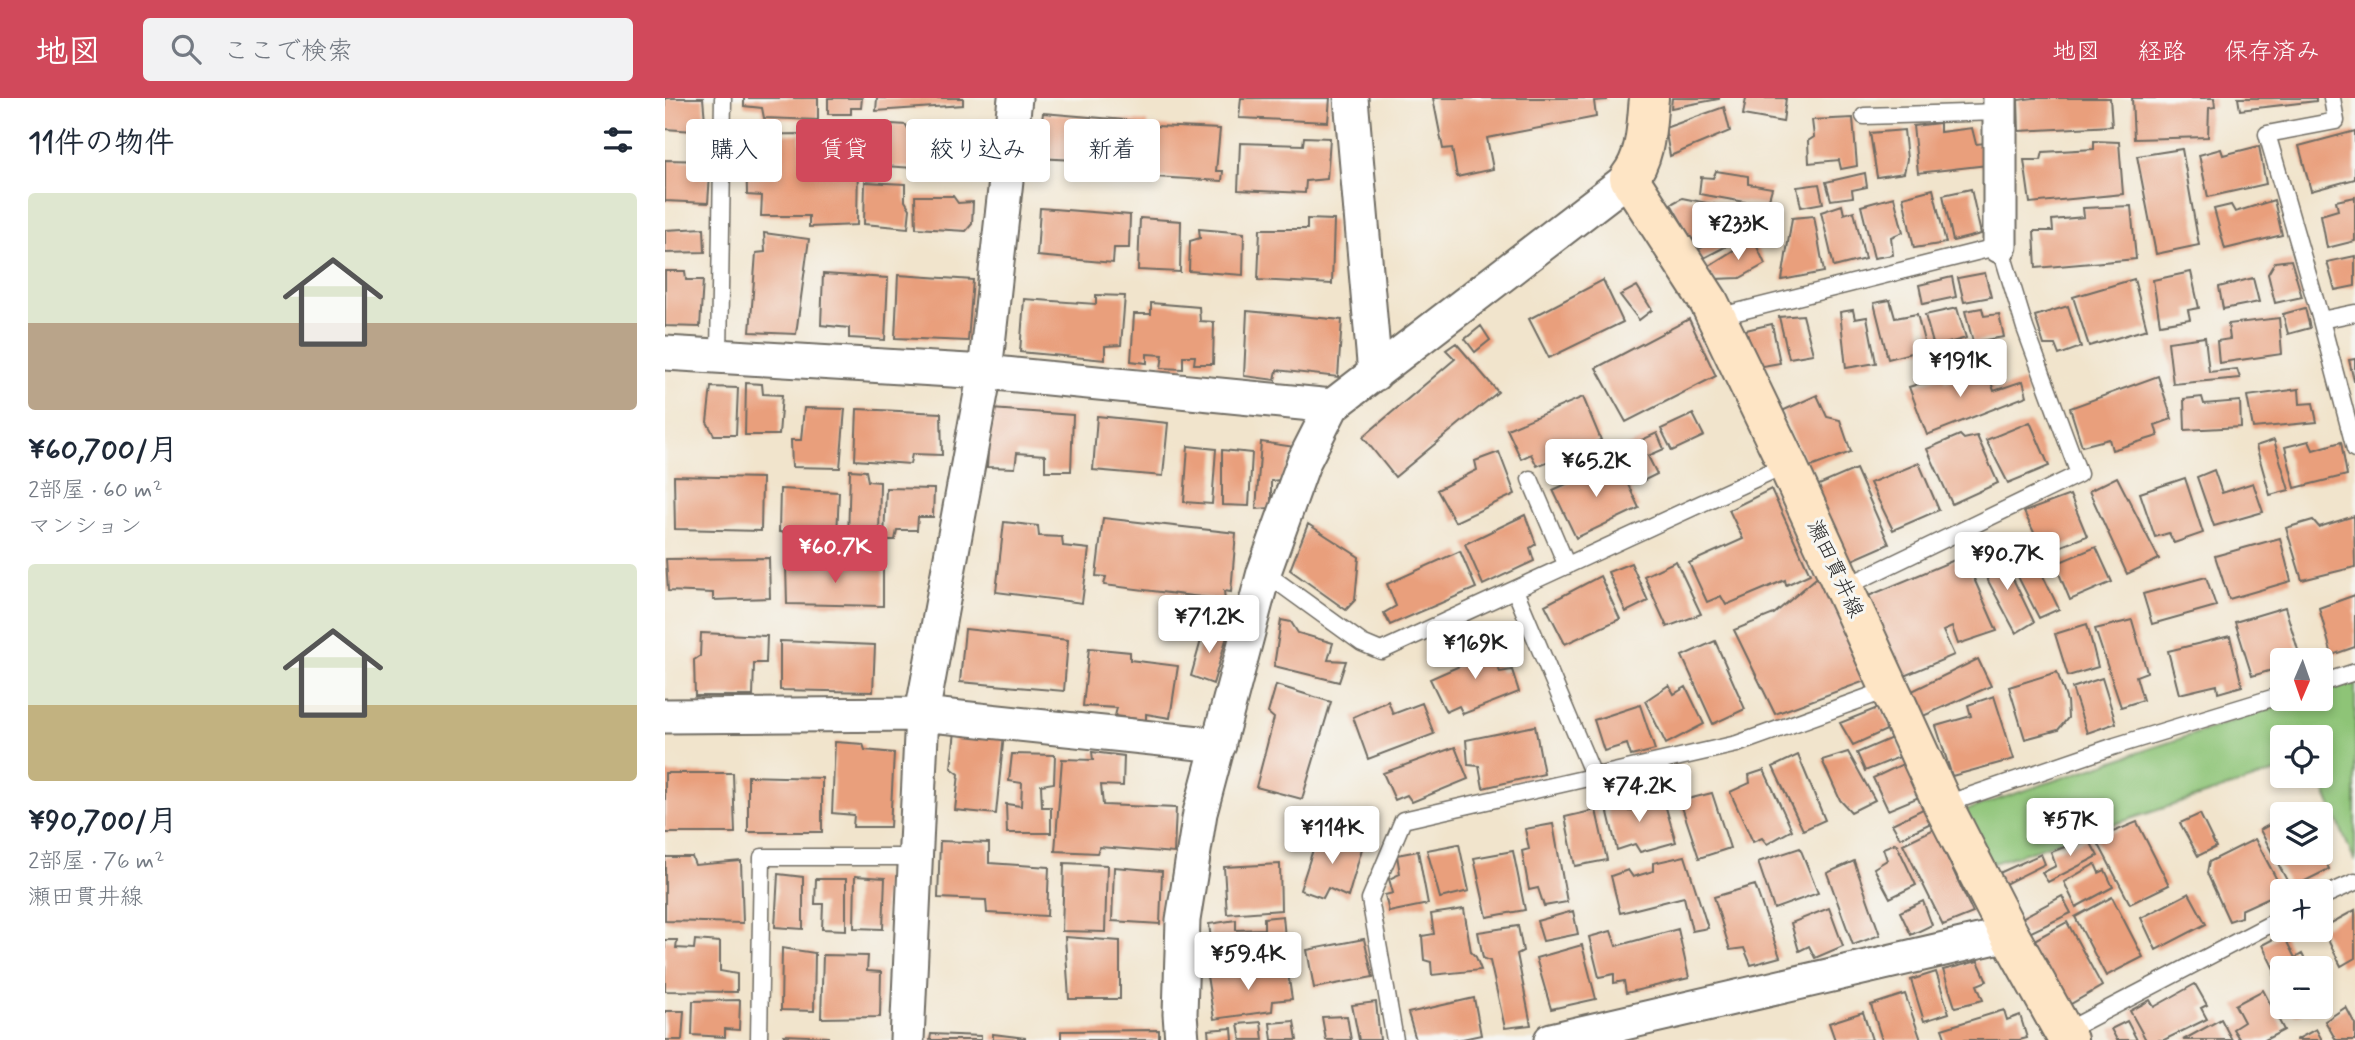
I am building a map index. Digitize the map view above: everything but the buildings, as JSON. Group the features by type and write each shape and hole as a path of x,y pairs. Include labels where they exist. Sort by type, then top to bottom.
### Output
{"main road":[{"path":"1629,178 1642,157 1649,98"},
{"name":"瀬田貫井線","path":"1629,178 1717,317 1943,804 2009,934 2066,1036"}],"street":[{"path":"907,1040 922,714 985,373 1016,98"},
{"path":"1351,98 1375,374"},
{"path":"2000,105 2000,246"},
{"path":"1182,1040 1180,1014 1183,920 1200,813 1264,572 1304,461 1332,406 1629,178"},
{"path":"665,353 985,373 1332,406"},
{"path":"665,716 922,714 1219,744"},
{"path":"1551,1040 2009,934"}],"lane":[{"path":"719,355 723,98"},
{"path":"2332,98 2336,121 2267,134 2355,449"},
{"path":"1864,116 2000,105"},
{"path":"1717,317 2000,246 2025,328 2079,474 1843,588"},
{"path":"2321,320 2355,313"},
{"path":"1264,572 1362,643 1381,651 1787,464"},
{"path":"1530,480 1567,566"},
{"path":"1515,590 1594,777"},
{"path":"2333,679 2355,672"},
{"path":"1395,1040 1370,899 1403,820 1737,744 1890,689"},
{"path":"1943,804 2115,746 2270,699"},
{"path":"759,1040 762,857 916,857"},
{"path":"2333,892 2355,882"},
{"path":"2066,1036 2270,925"}],"green space":[{"path":"2355,681 2355,862 2333,810 2333,802 2329,802 2324,788 2333,788 2333,725 2270,725 2270,774 1987,865 1960,812 2270,709 2270,711 2333,711 2333,688"}]}
